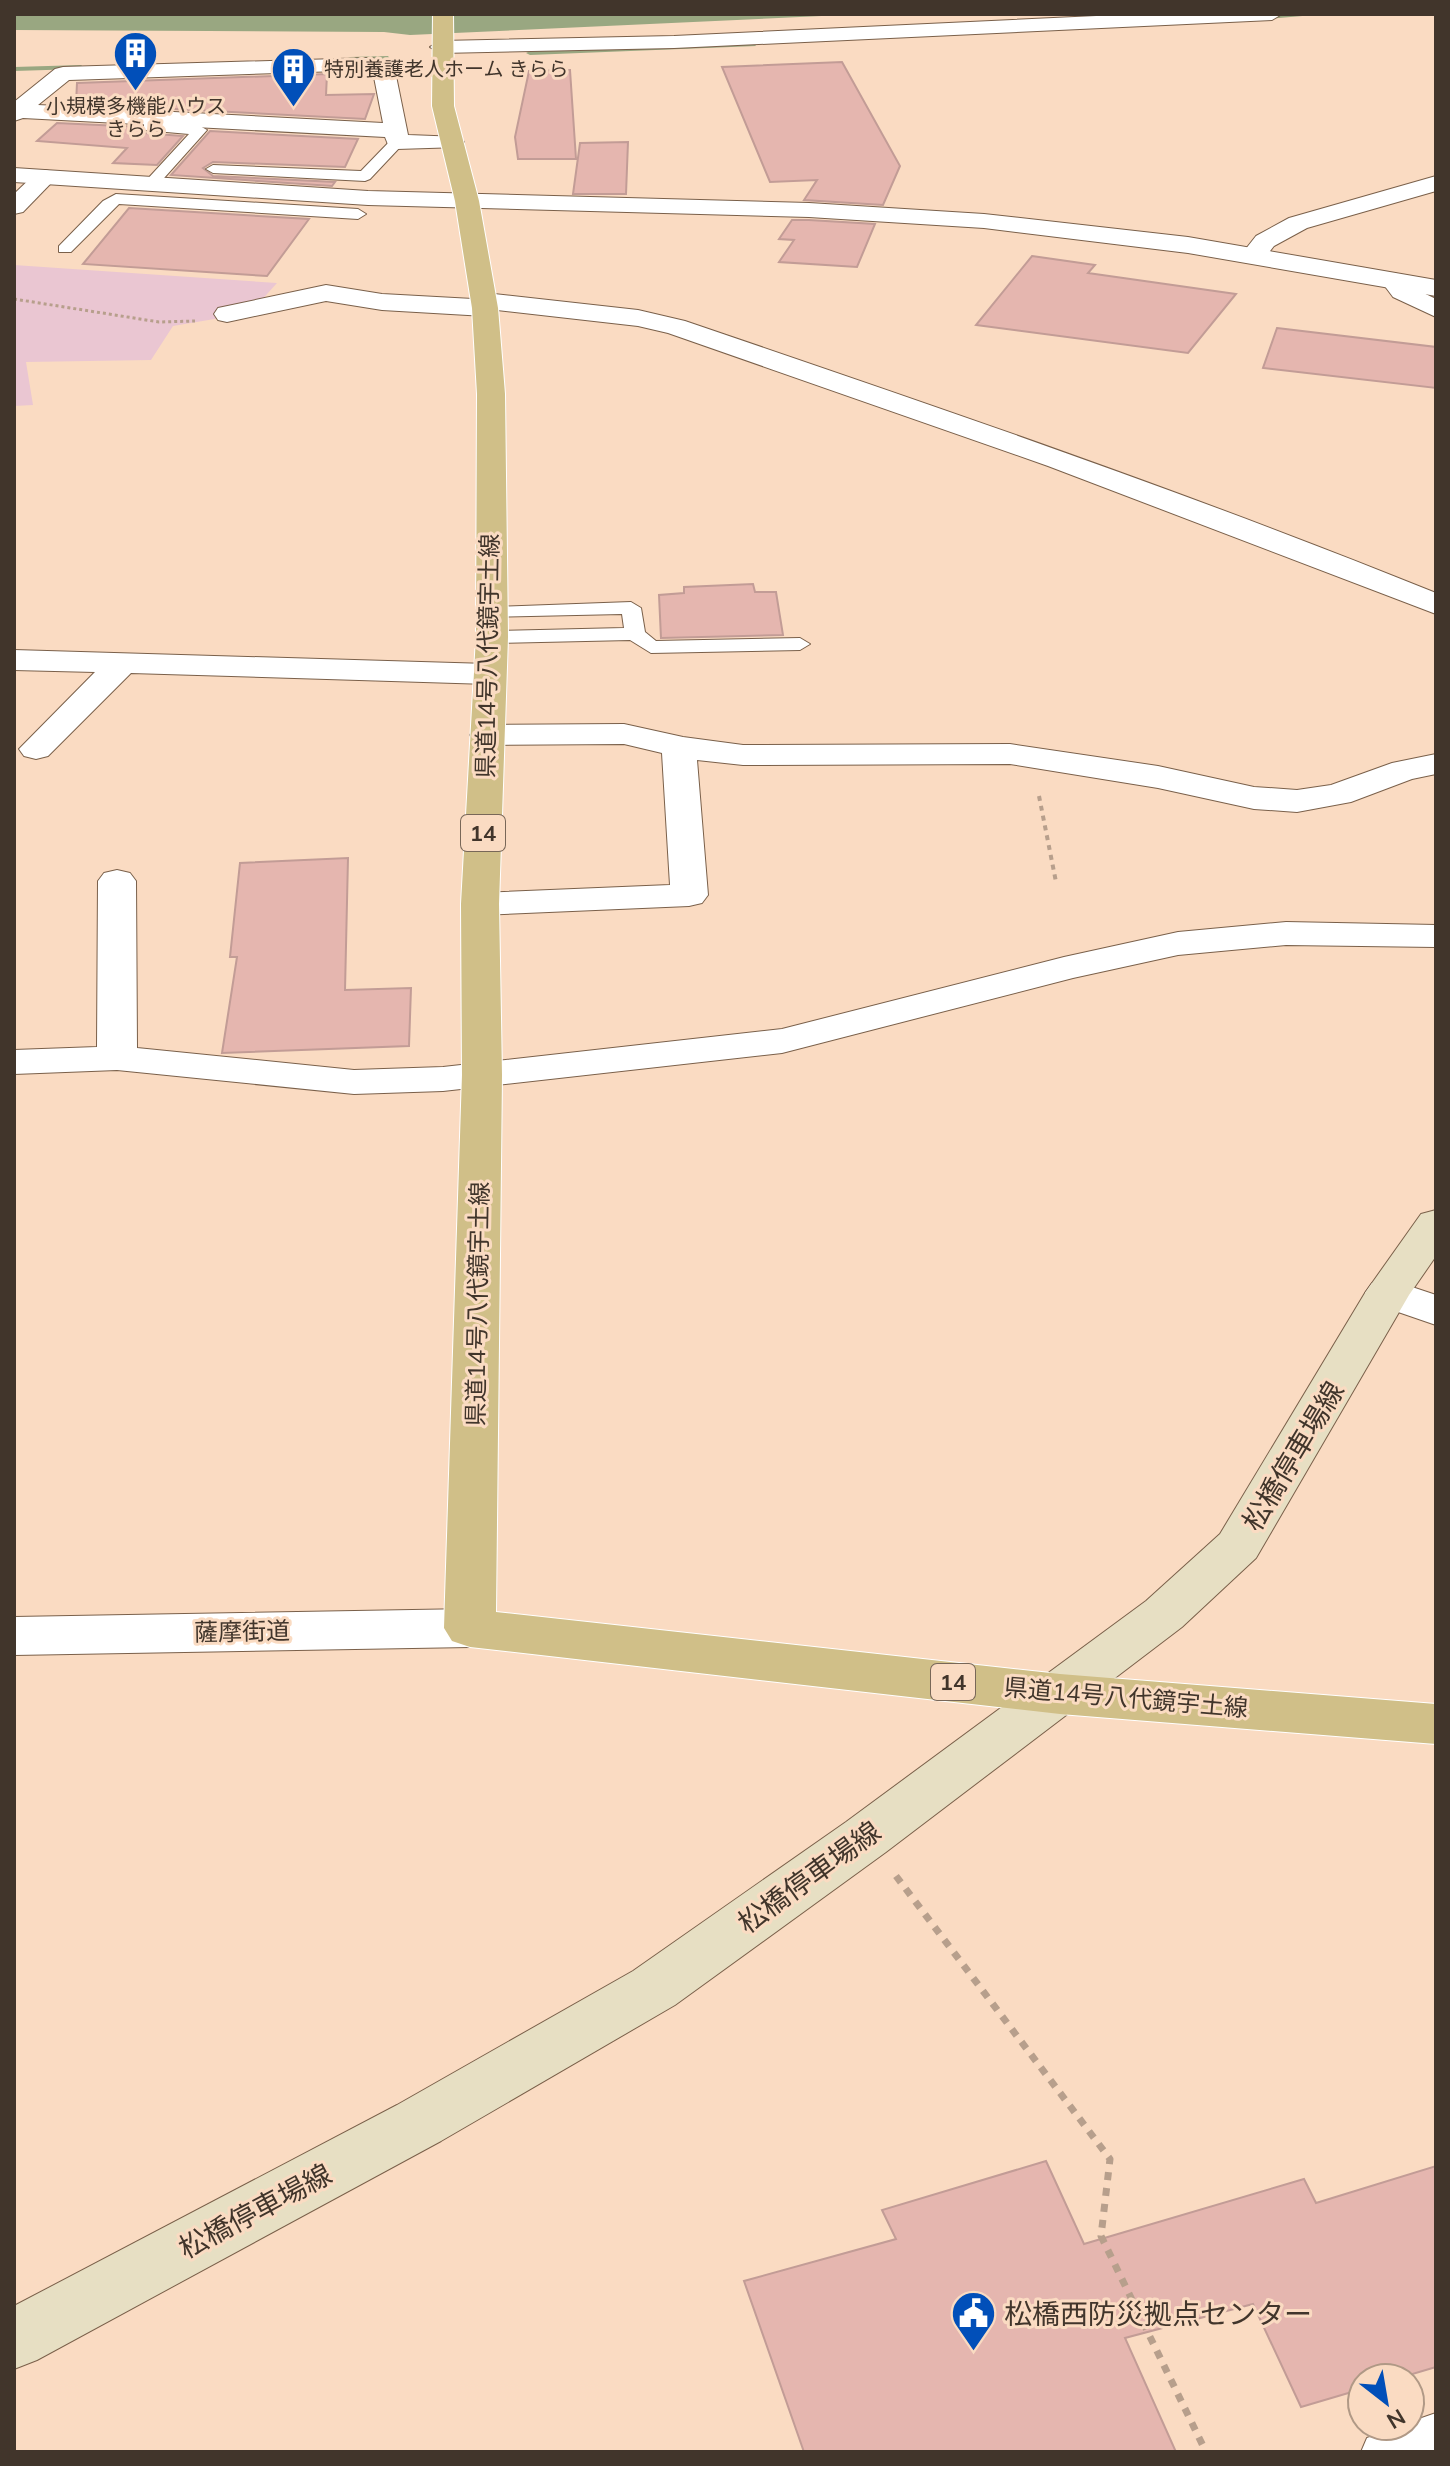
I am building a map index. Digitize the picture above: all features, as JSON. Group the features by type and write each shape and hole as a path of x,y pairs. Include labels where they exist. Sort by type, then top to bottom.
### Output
{"main road":[{"name":"県道14号八代鏡宇土線","path":"442,35 443,106 467,201 485,304 491,394 492,625 480,904 482,1075 470,1628 1060,1694 1436,1724"},
{"name":"松橋停車場線","path":"14,2339 419,2123 654,1988 866,1837 1164,1614 1238,1546 1412,1302 1436,1223"}],"street":[{"path":"442,35 674,42 1272,14"},
{"path":"15,112 63,74 370,64 380,66 384,71 396,136"},
{"path":"15,112 452,142"},
{"path":"14,175 368,198 868,212 1080,231 1254,255 1436,288"},
{"path":"14,207 45,177"},
{"path":"1254,255 1265,241 1298,223 1436,183"},
{"path":"1394,281 1402,292 1436,309"},
{"path":"256,287 382,302 485,304 638,318 676,327 1231,522 1436,604"},
{"path":"227,314 326,293"},
{"path":"14,660 488,674"},
{"path":"36,749 125,661"},
{"path":"487,735 624,734 648,737 679,747 743,755 1031,756 1158,777 1254,798 1297,801 1338,794 1404,770 1436,764"},
{"path":"480,904 689,895 679,747"},
{"path":"117,881 117,1058"},
{"path":"14,1062 117,1058 354,1082 482,1075 782,1041 834,1031 1101,961 1236,936 1311,933 1436,936"},
{"name":"薩摩街道","path":"14,1636 470,1628"}],"lane":[{"path":"149,127 200,130 151,184"},
{"path":"213,169 365,176 396,136"},
{"path":"65,249 116,199 358,214"},
{"path":"492,625 631,608 635,634 651,647 800,644"},
{"path":"1382,2452 1436,2433"}],"path":[{"path":"14,299 159,322 194,321 227,314"},
{"path":"1031,756 1056,882"},
{"path":"866,1837 1110,2159 1101,2236 1206,2452"}],"shaded area":[{"path":"14,14 865,14 410,35 384,32 14,30"},
{"path":"14,265 277,283 250,313 173,326 151,360 26,362 33,405 14,406"}],"building":[{"path":"842,62 900,166 883,205 804,200 817,180 770,182 722,67"},
{"path":"570,70 576,159 518,159 515,137 529,71"},
{"path":"327,74 326,95 374,94 365,119 76,104 77,83"},
{"path":"57,123 141,127 144,133 183,136 157,165 113,163 127,148 37,141"},
{"path":"210,131 358,139 345,167 213,162 203,168 213,176 335,182 332,186 171,175"},
{"path":"628,142 626,194 573,194 580,143"},
{"path":"129,208 309,219 267,276 83,264"},
{"path":"792,220 875,224 857,267 779,262 794,240 779,239"},
{"path":"1032,256 1095,265 1088,273 1236,294 1188,353 976,325"},
{"path":"1277,328 1436,347 1436,388 1263,368"},
{"path":"753,584 755,592 776,592 783,635 661,638 659,595 684,593 684,587"},
{"path":"348,858 345,990 411,988 409,1046 222,1053 237,957 230,957 240,863"},
{"name":"松橋西防災拠点センター","path":"1046,2161 1084,2244 1304,2179 1316,2203 1436,2166 1436,2367 1426,2370 1426,2362 1346,2362 1346,2394 1301,2407 1253,2304 1125,2338 1176,2452 804,2452 744,2281 896,2239 882,2210"}],"waterway":[{"path":"1255,18 1322,14"},
{"path":"530,53 753,44"},
{"path":"350,59 388,58"},
{"path":"14,69 79,67"}],"place":[{"name":"小規模多機能ハウス きらら","path":"136,93"},
{"name":"特別養護老人ホーム きらら","path":"293,108"},
{"name":"松橋西防災拠点センター","path":"973,2353"}]}
